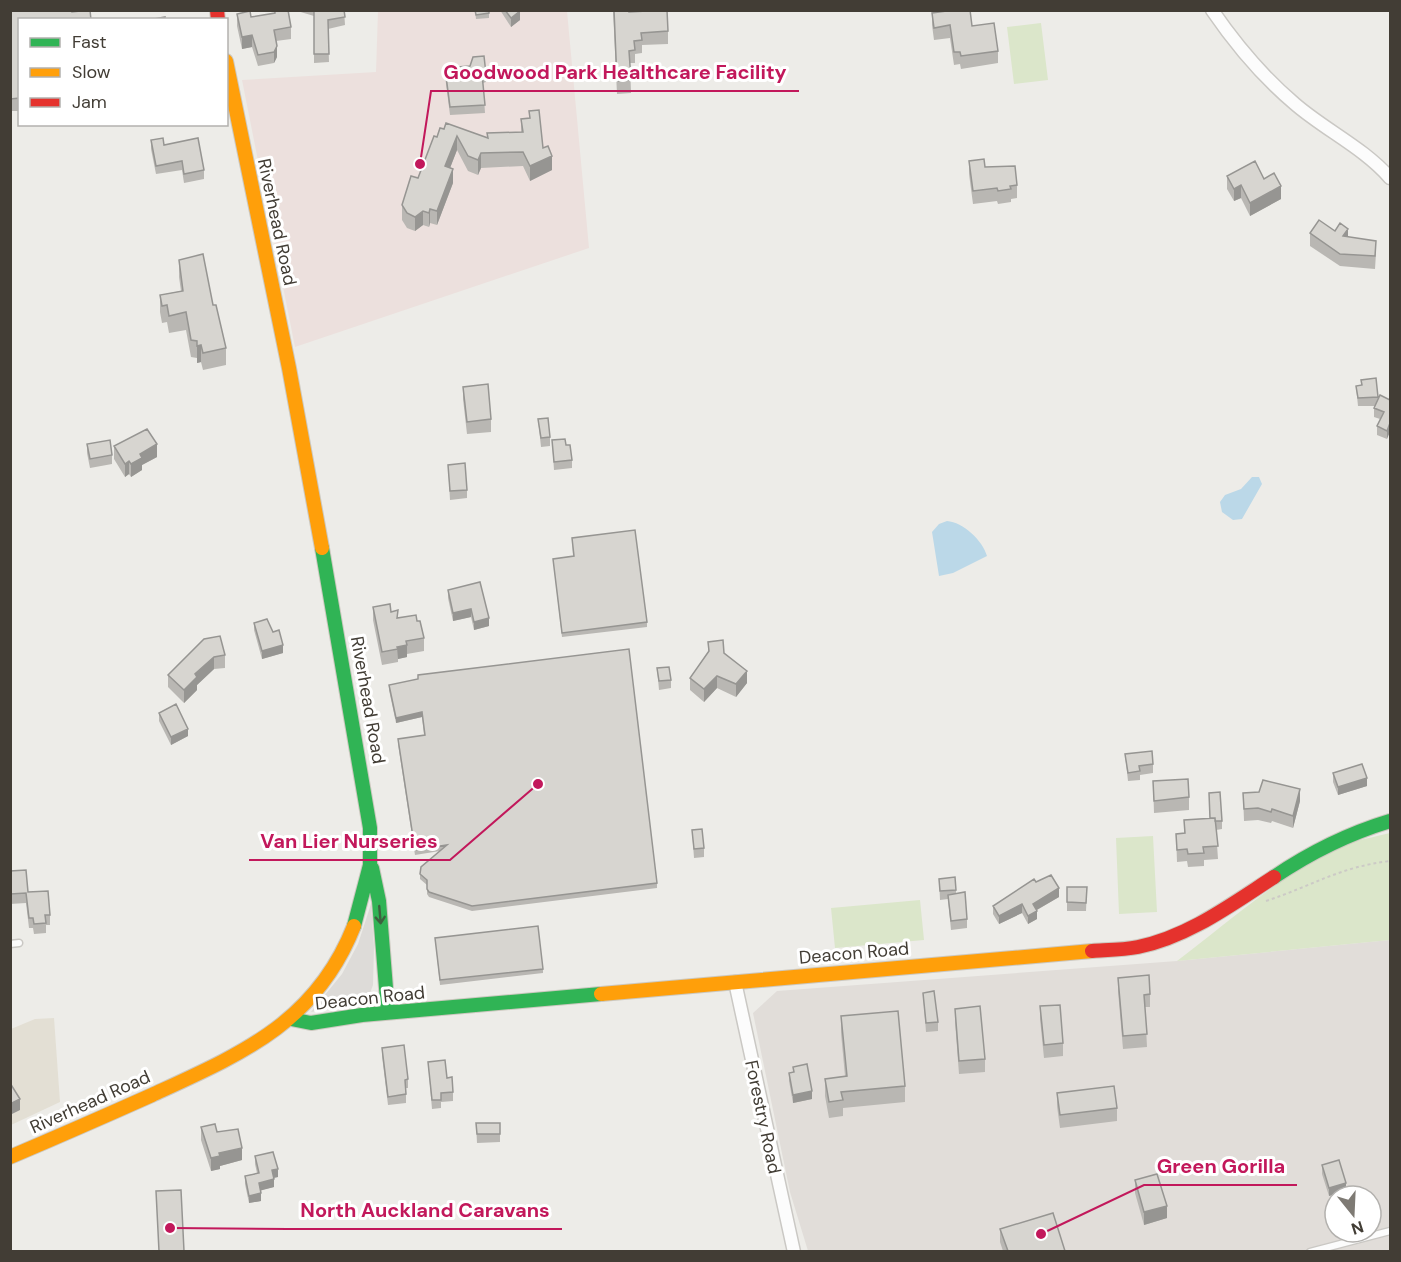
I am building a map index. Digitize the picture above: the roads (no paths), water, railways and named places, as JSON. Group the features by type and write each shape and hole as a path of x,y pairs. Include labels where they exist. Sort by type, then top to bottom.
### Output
{"street":[{"path":"1212,10 1251,61 1296,104 1390,178"},
{"name":"Riverhead Road","path":"10,1157 223,1062 266,1038 312,999 344,948 364,892 371,842 366,787 289,368 228,72"},
{"name":"Deacon Road","path":"291,1019 311,1023 388,1013 1106,951 1164,941 1185,933 1319,848 1359,829 1390,821"},
{"path":"370,858 379,901 388,1013"},
{"name":"Forestry Road","path":"735,982 794,1251"}],"lane":[{"path":"10,944 19,943"},
{"path":"1310,1251 1390,1231"}],"water":[{"path":"657,68 657,78 635,79 634,69"},
{"path":"1252,477 1259,477 1262,484 1242,519 1233,520 1222,512 1220,502 1225,495 1241,489"},
{"path":"947,521 972,533 987,556 953,573 939,576 932,532 939,524"}],"place":[{"name":"Goodwood Park Healthcare Facility","path":"420,164"},
{"name":"Van Lier Nurseries","path":"538,784"},
{"name":"North Auckland Caravans","path":"170,1228"},
{"name":"Green Gorilla","path":"1041,1234"}]}
